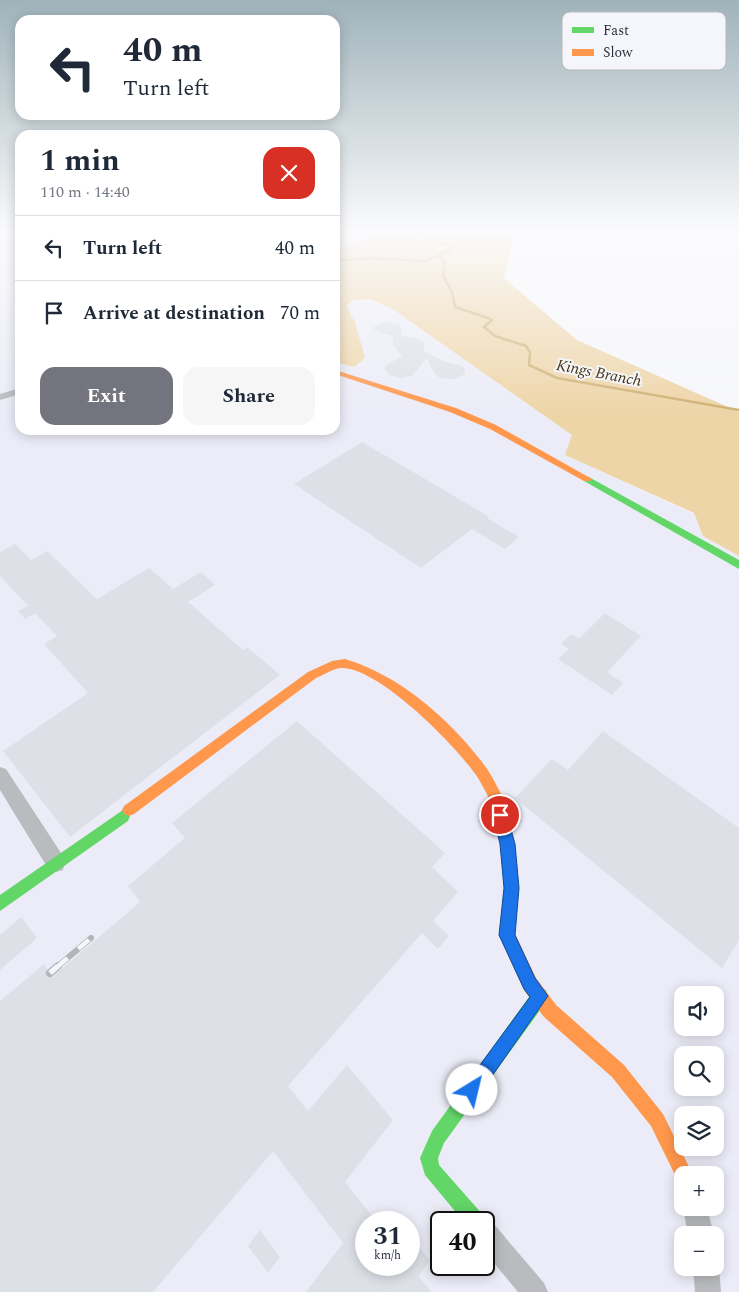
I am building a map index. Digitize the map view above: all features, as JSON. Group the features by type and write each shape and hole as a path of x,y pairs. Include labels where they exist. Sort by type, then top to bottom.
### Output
{"street":[{"path":"340,374 453,410 493,427 739,565"},
{"path":"0,397 15,392"},
{"path":"0,904 312,675 330,666 343,664 364,669 412,703 449,735 479,768 497,800"},
{"path":"0,775 56,863"},
{"path":"500,815 508,844 511,888 507,935 530,984 550,1011 618,1071 657,1120 680,1166"},
{"path":"466,1211 430,1169 429,1158 438,1137 540,996"},
{"path":"495,1245 535,1292"},
{"path":"707,1276 708,1292"}],"shaded area":[{"path":"0,293 15,293 15,435 340,435 340,363 354,367 355,322 346,306 353,300 370,299 394,310 573,435 565,455 694,514 703,536 739,556 739,1292 0,1292"},
{"path":"340,293 522,293 577,340 739,412 739,556 703,536 694,513 565,455 572,435 394,310 370,299 353,300 346,306 355,322 365,358 354,367 340,363"}],"building":[{"path":"385,322 399,324 402,336 420,339 424,343 424,351 445,362 460,365 465,369 465,374 455,379 440,378 434,373 427,358 412,376 401,378 389,375 385,370 385,366 402,356 393,345 393,336 372,328"},
{"path":"362,442 488,516 487,518 519,537 505,549 472,529 421,568 294,484"},
{"path":"15,544 31,560 47,551 97,599 149,568 173,589 201,572 215,585 188,602 243,650 247,647 280,675 70,837 3,751 88,693 44,644 57,636 35,613 25,619 18,611 28,606 0,576 0,552"},
{"path":"605,613 641,636 607,672 623,683 612,695 558,659 569,649 561,644 571,634 579,639"},
{"path":"297,721 445,853 432,867 458,892 433,921 449,936 438,949 422,933 288,1086 308,1111 347,1065 393,1120 345,1182 368,1211 355,1211 355,1276 419,1276 431,1292 306,1292 343,1243 273,1151 153,1292 0,1292 0,1001 44,964 52,977 140,902 128,886 185,838 172,823"},
{"path":"603,731 739,828 739,940 722,968 515,798 552,759 568,770"},
{"path":"21,917 37,938 0,970 0,935"},
{"path":"260,1230 280,1257 268,1273 248,1246"},
{"path":"420,1248 430,1261 420,1275"}],"waterway":[{"name":"Kings Branch","path":"452,293 455,307 492,320 484,327 495,336 526,346 530,352 529,365 557,378 739,410"}],"railway":[{"path":"57,967 91,938"},
{"path":"50,973 58,966"}],"traffic: fast":[{"path":"587,479 739,565"},
{"path":"0,904 123,816"},
{"path":"467,1211 431,1169 429,1158 438,1137 540,996"}],"traffic: slow":[{"path":"340,374 453,410 493,427 587,479"},
{"path":"129,810 312,675 341,664 361,669 379,678 417,705 467,753 481,771 497,800"},
{"path":"500,815 508,844 511,888 507,935 530,984 550,1011 618,1071 657,1120 680,1166"}],"route":[{"path":"472,1090 540,996 530,984 507,935 511,888 508,844 500,815"}]}
